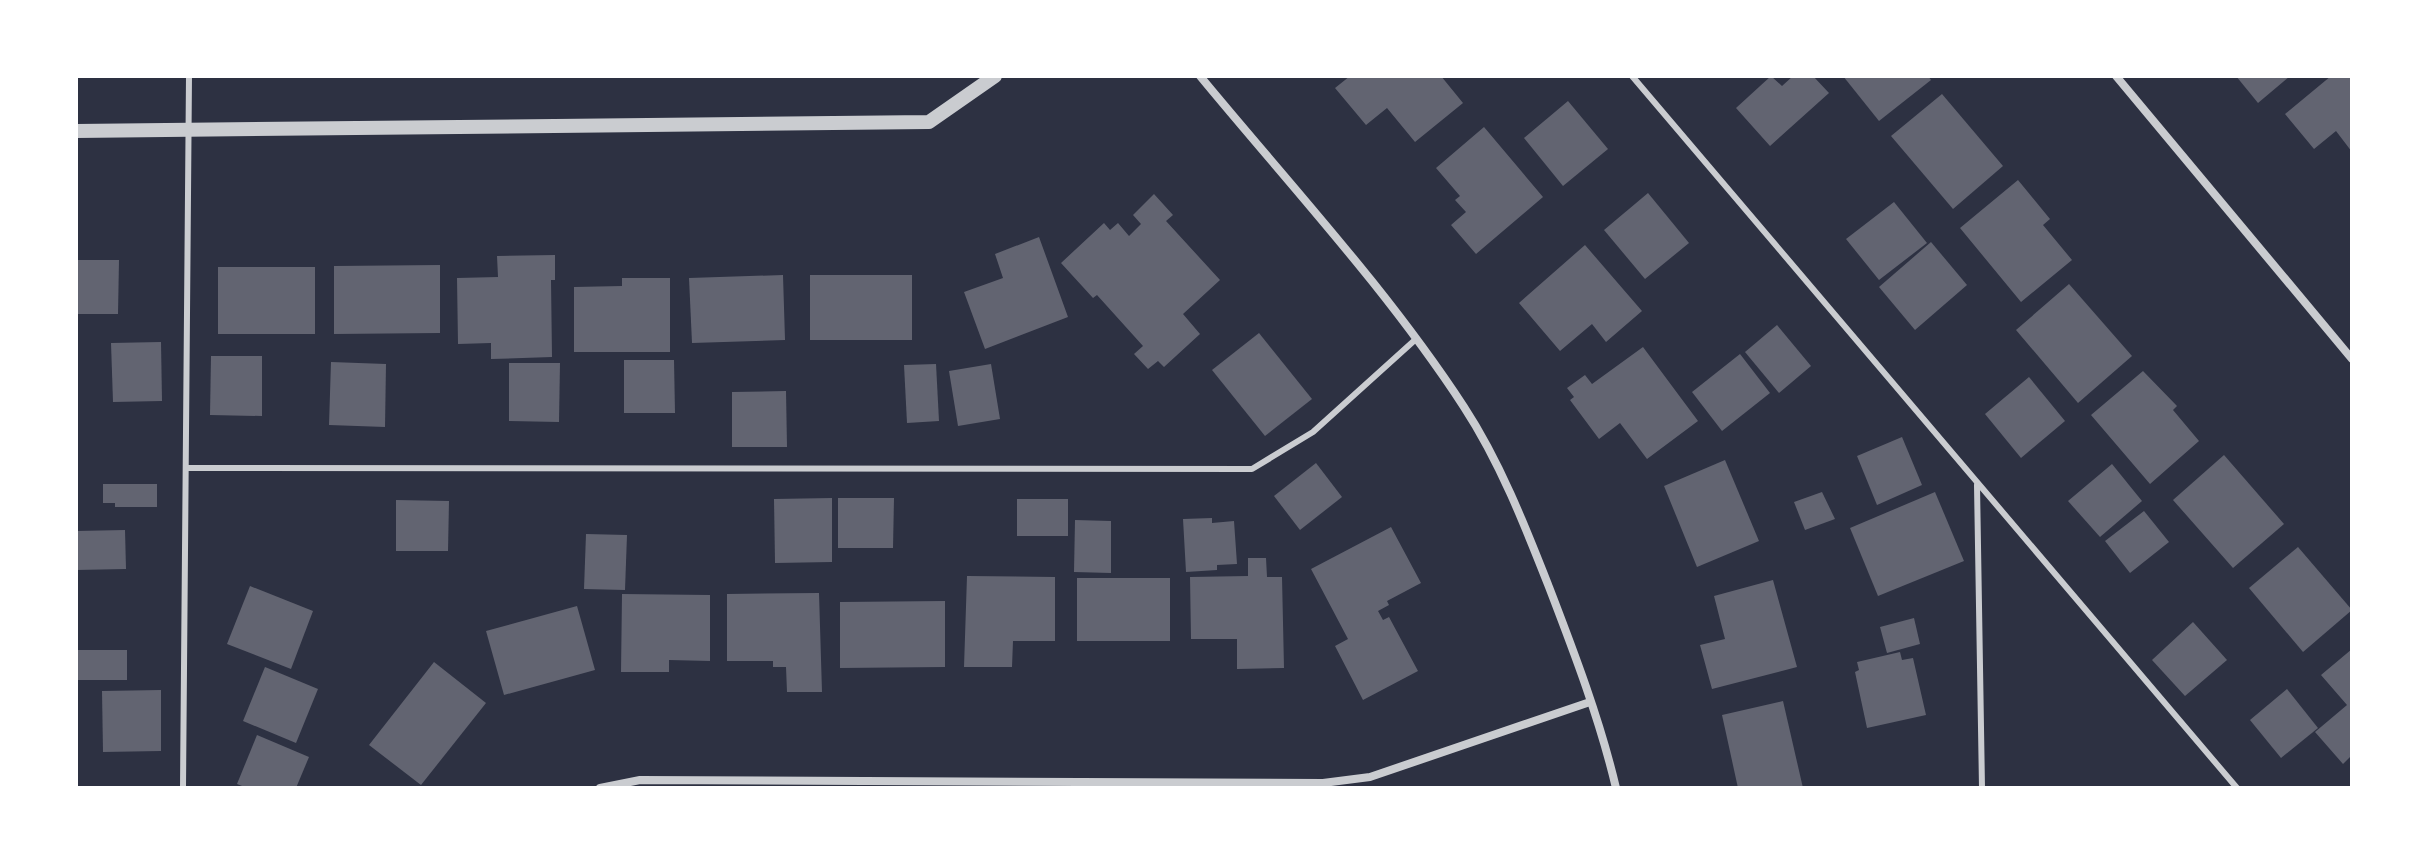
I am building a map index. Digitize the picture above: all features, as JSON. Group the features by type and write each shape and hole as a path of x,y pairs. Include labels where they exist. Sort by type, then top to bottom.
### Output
{"street":[{"path":"76,131 929,122 995,76"},
{"path":"1200,76 1416,339 1465,409 1507,486 1563,624 1616,788"},
{"path":"2116,76 2352,359"},
{"path":"600,788 640,780 1323,783 1370,777 1590,702"}],"lane":[{"path":"183,788 189,76"},
{"path":"1632,76 2237,788"},
{"path":"186,468 1252,469 1313,432 1416,339"},
{"path":"1977,485 1982,788"}],"building":[{"path":"1350,76 1441,76 1463,103 1415,142 1387,108 1366,125 1335,88"},
{"path":"1771,76 1782,86 1793,76 1813,76 1829,93 1770,146 1736,108"},
{"path":"1843,76 1928,76 1931,80 1879,121"},
{"path":"2236,76 2290,76 2258,103"},
{"path":"2331,76 2352,76 2352,152 2336,131 2314,149 2285,114"},
{"path":"1942,94 2003,166 1953,209 1891,136"},
{"path":"1568,101 1608,149 1563,186 1524,138"},
{"path":"1484,127 1543,197 1476,254 1451,225 1466,212 1455,200 1460,196 1436,168"},
{"path":"2018,180 2050,219 2043,225 2072,260 2021,302 1960,228"},
{"path":"1648,193 1689,243 1645,279 1604,230"},
{"path":"1154,194 1173,215 1166,221 1220,280 1183,314 1200,334 1164,367 1158,361 1148,369 1134,354 1143,346 1097,295 1093,298 1061,263 1104,223 1110,230 1118,223 1129,236 1141,224 1133,215"},
{"path":"1894,202 1927,243 1879,280 1846,239"},
{"path":"1039,237 1068,317 985,349 964,292 1003,278 995,254"},
{"path":"1931,242 1967,285 1915,330 1879,287"},
{"path":"1585,245 1642,311 1606,342 1592,324 1560,351 1519,303"},
{"path":"555,255 555,280 551,280 552,357 491,359 491,343 458,344 457,278 498,277 497,256"},
{"path":"76,260 119,260 118,314 76,314"},
{"path":"440,265 440,333 334,334 334,266"},
{"path":"218,267 315,267 315,334 218,334"},
{"path":"783,275 785,340 692,343 689,278"},
{"path":"810,275 912,275 912,340 810,340"},
{"path":"622,278 670,278 670,352 574,352 574,287 622,286"},
{"path":"2069,284 2132,356 2078,403 2016,330"},
{"path":"1777,325 1811,366 1779,393 1745,352"},
{"path":"1259,333 1312,399 1265,436 1212,370"},
{"path":"161,342 162,401 113,402 111,343"},
{"path":"1643,347 1698,421 1647,459 1620,423 1599,439 1570,400 1574,397 1567,388 1585,375 1592,384"},
{"path":"1740,354 1770,393 1722,431 1692,392"},
{"path":"211,356 262,356 262,416 210,415"},
{"path":"624,360 674,360 675,413 624,413"},
{"path":"331,362 386,364 385,427 329,425"},
{"path":"509,363 560,363 559,422 509,421"},
{"path":"936,364 939,421 907,423 904,365"},
{"path":"991,364 1000,419 958,426 949,371"},
{"path":"2143,371 2177,406 2173,410 2199,441 2150,484 2091,415"},
{"path":"2029,377 2065,421 2021,458 1985,414"},
{"path":"786,391 787,447 732,447 732,392"},
{"path":"1902,437 1922,485 1877,505 1857,456"},
{"path":"2224,455 2284,524 2233,568 2173,500"},
{"path":"1725,460 1759,541 1697,567 1664,486"},
{"path":"1316,463 1342,497 1300,530 1274,496"},
{"path":"2112,464 2142,501 2100,537 2068,501"},
{"path":"103,484 157,484 157,507 115,507 115,503 103,503"},
{"path":"1822,492 1835,519 1805,530 1794,502"},
{"path":"1935,492 1964,561 1878,596 1850,528"},
{"path":"832,498 832,562 775,563 774,499"},
{"path":"838,498 894,498 893,548 838,548"},
{"path":"1017,499 1068,499 1068,536 1017,536"},
{"path":"396,500 449,501 448,551 396,551"},
{"path":"2144,511 2169,542 2130,573 2105,541"},
{"path":"1212,518 1212,523 1234,521 1237,564 1217,565 1217,570 1186,572 1183,519"},
{"path":"1075,520 1111,521 1111,573 1074,572"},
{"path":"1391,527 1421,583 1387,601 1389,605 1378,611 1383,620 1389,617 1418,671 1363,700 1335,646 1348,639 1311,569"},
{"path":"125,530 126,569 76,570 76,531"},
{"path":"586,534 627,535 625,590 584,589"},
{"path":"2298,547 2352,610 2303,652 2249,588"},
{"path":"1248,558 1266,558 1267,577 1282,577 1284,668 1237,669 1237,639 1191,639 1190,577 1248,576"},
{"path":"967,576 1055,577 1055,641 1013,641 1012,667 964,667"},
{"path":"1077,578 1170,578 1170,641 1077,641"},
{"path":"1773,580 1797,667 1712,689 1700,645 1725,639 1714,596"},
{"path":"250,586 313,611 291,669 227,644"},
{"path":"819,593 822,692 787,692 786,667 773,667 773,661 727,661 727,594"},
{"path":"622,594 710,595 710,661 669,660 669,672 621,672"},
{"path":"945,601 945,667 840,668 840,602"},
{"path":"577,606 595,670 504,695 486,631"},
{"path":"1914,618 1920,644 1887,653 1880,627"},
{"path":"2193,622 2227,660 2185,696 2152,660"},
{"path":"2352,649 2352,755 2343,764 2315,732 2347,705 2321,675"},
{"path":"76,650 127,650 127,680 76,680"},
{"path":"1900,652 1902,660 1913,658 1926,715 1867,728 1855,672 1859,670 1857,662"},
{"path":"434,662 486,703 421,785 369,745"},
{"path":"265,667 318,689 296,743 243,721"},
{"path":"2287,689 2318,728 2281,758 2250,720"},
{"path":"161,690 161,751 103,752 102,691"},
{"path":"1783,701 1803,788 1738,788 1722,715"},
{"path":"257,735 309,757 296,788 247,788 237,784"}]}
